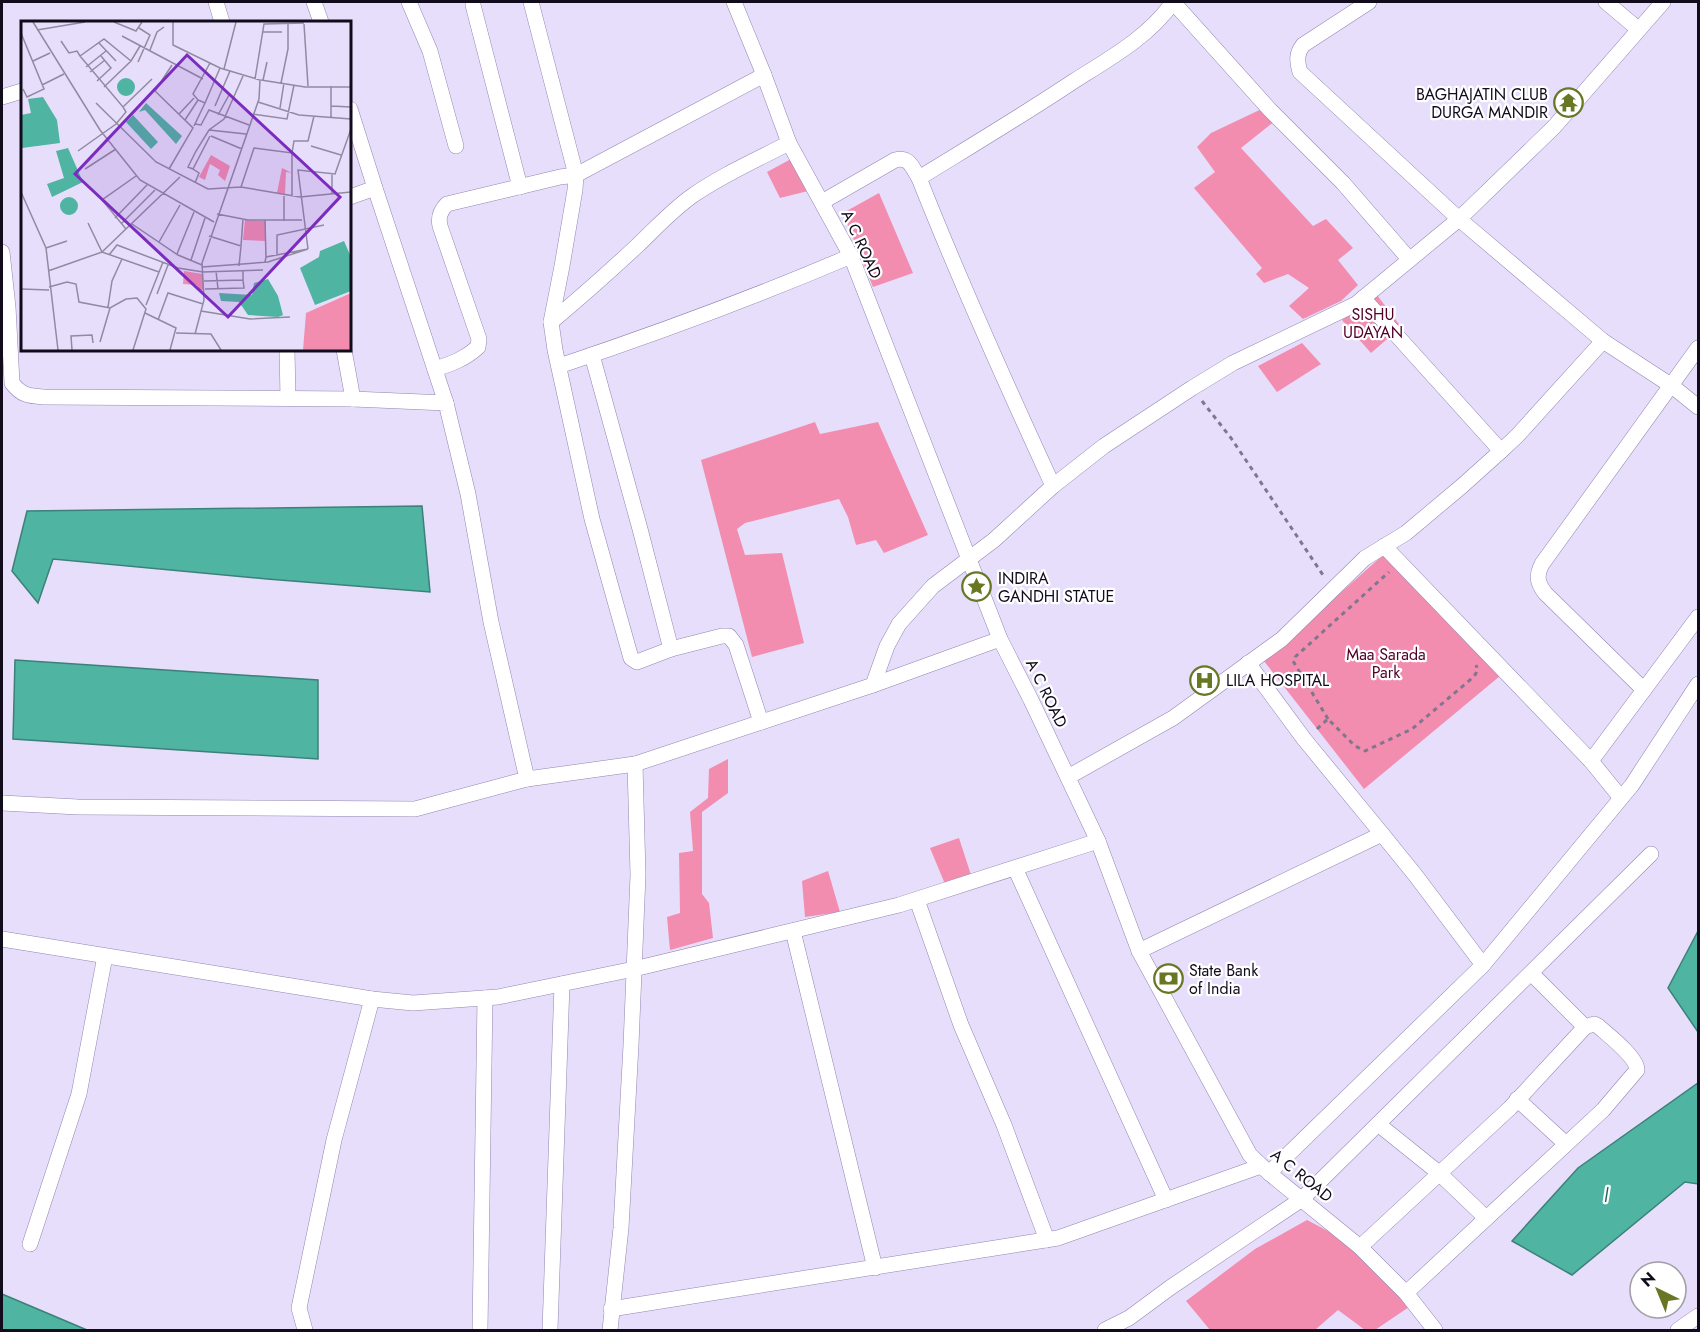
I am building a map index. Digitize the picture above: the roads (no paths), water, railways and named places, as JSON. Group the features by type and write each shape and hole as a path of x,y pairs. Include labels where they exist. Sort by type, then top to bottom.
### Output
{"street":[{"path":"216,2 222,21"},
{"path":"314,2 321,21"},
{"path":"409,2 430,51 456,147"},
{"path":"531,2 576,175 551,322 592,519 629,654 633,661 637,662 671,649 729,636 736,645 761,722"},
{"name":"A C ROAD","path":"734,2 789,143 851,256 1000,639 1098,841 1139,951 1250,1155 1360,1247 1406,1293 1435,1330"},
{"path":"919,177 1122,51 1151,27 1173,2 1270,110 1343,183 1409,259"},
{"path":"1369,2 1303,45 1298,51 1297,61 1300,72 1459,219 1603,341 1672,386 1698,407"},
{"path":"1606,2 1638,29"},
{"path":"873,685 887,646 899,624 933,586 994,540 1053,486 1104,446 1233,363 1344,310 1363,298 1459,219 1554,128 1663,2"},
{"path":"473,5 520,187"},
{"path":"435,369 470,355 478,347 479,339 438,218 447,204 576,175 764,75"},
{"path":"2,97 21,91"},
{"path":"351,112 446,403 468,494 491,622 527,779"},
{"path":"551,322 594,286 665,217 693,195 789,143"},
{"path":"822,202 895,160 902,158 912,166 919,177 947,251 987,343 1053,486"},
{"path":"351,197 375,188"},
{"path":"2,252 12,383 18,391 29,396 353,399 446,403"},
{"path":"559,366 791,282 851,256"},
{"path":"1363,298 1501,451"},
{"path":"1068,777 1173,718 1282,639 1365,558 1406,533 1501,451 1603,341"},
{"path":"1644,690 1545,593 1539,585 1537,574 1698,348"},
{"path":"287,351 288,398"},
{"path":"344,351 353,399"},
{"path":"592,355 671,649"},
{"path":"1384,546 1591,761 1621,798"},
{"path":"1591,761 1698,617"},
{"path":"2,803 78,807 415,809 527,779 635,764 873,685 1000,639"},
{"path":"1248,663 1304,739 1430,894 1483,965"},
{"path":"611,1309 1058,1238 1166,1200 1265,1169 1483,965 1632,784 1698,684"},
{"path":"610,1330 621,1228 634,969 638,875 635,764"},
{"path":"1139,951 1382,834"},
{"path":"2,939 372,999 413,1003 498,997 634,969 917,900 1098,841"},
{"path":"1105,1330 1129,1318 1302,1199 1651,854"},
{"path":"1015,868 1166,1200"},
{"path":"917,900 961,1025 1004,1125 1047,1240"},
{"path":"793,931 875,1268"},
{"path":"30,1244 79,1094 105,956"},
{"path":"1531,973 1585,1027"},
{"path":"550,1330 562,984"},
{"path":"480,1330 485,998"},
{"path":"305,1330 299,1308 334,1140 372,999"},
{"path":"1360,1247 1517,1099 1585,1027 1594,1024 1598,1026 1629,1055 1637,1068 1603,1110 1406,1293"},
{"path":"1517,1099 1566,1144"},
{"path":"1378,1124 1439,1173 1486,1218"},
{"path":"1678,1330 1698,1316"}],"water":[{"path":"422,506 430,592 53,559 38,603 12,571 27,511"},
{"path":"15,660 318,680 318,759 13,739"},
{"path":"1698,931 1698,1032 1668,988"},
{"name":"l","path":"1698,1083 1698,1184 1685,1182 1572,1275 1512,1241 1578,1168"},
{"path":"2,1294 87,1330 2,1330"}],"place":[{"name":"BAGHAJATIN CLUB DURGA MANDIR","path":"1569,103"},
{"name":"INDIRA GANDHI STATUE","path":"977,587"},
{"name":"LILA HOSPITAL","path":"1205,680"},
{"name":"State Bank of India","path":"1168,979"}],"park label":[{"name":"SISHU UDAYAN","path":"1373,323"},
{"name":"Maa Sarada Park","path":"1386,663"}]}
